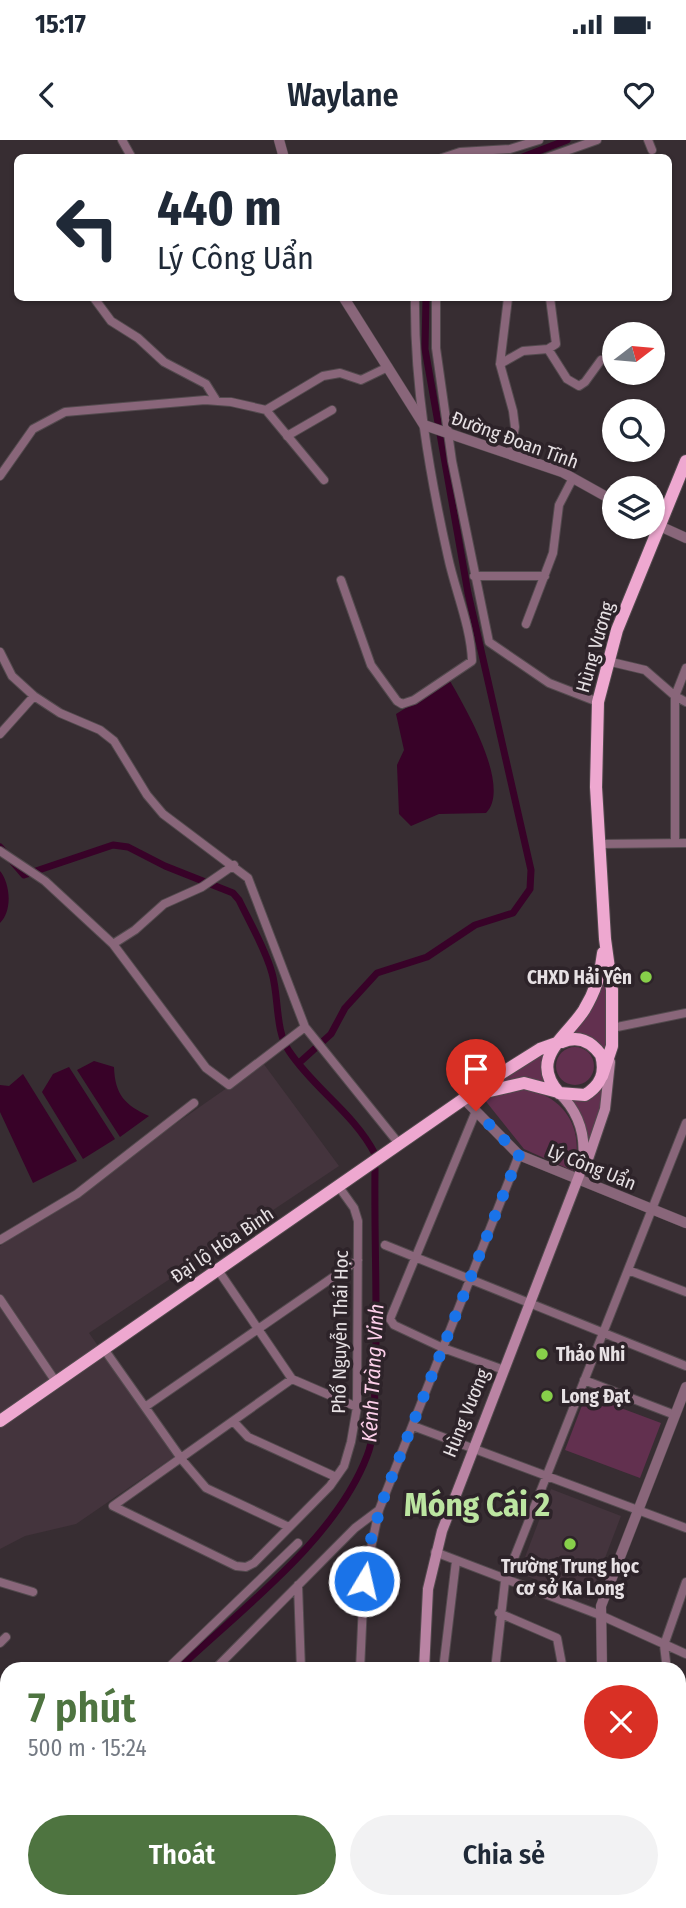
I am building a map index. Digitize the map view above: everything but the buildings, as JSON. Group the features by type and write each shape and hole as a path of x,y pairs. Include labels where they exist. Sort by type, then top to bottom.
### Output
{"highway":[{"name":"Hùng Vương","path":"665,505 686,461"},
{"name":"Hùng Vương","path":"605,939 595,745 598,702 607,660 651,539"},
{"path":"559,1093 548,1077 547,1059 554,1045 578,1017 597,983 605,939"},
{"path":"464,1099 516,1084 533,1084 559,1093 585,1095 598,1084 612,1046 612,990 605,939"},
{"path":"554,1045 578,1017"},
{"path":"554,1045 577,1038 595,1047 603,1070"},
{"name":"Đại lộ Hòa Bình","path":"0,1421 464,1099 554,1045"}],"main road":[{"path":"578,1180 592,1150 607,1099 612,1046"},
{"path":"603,1070 607,1099"},
{"path":"559,1093 574,1111 582,1133 584,1157 578,1180"},
{"name":"Hùng Vương","path":"424,1662 426,1607 435,1552 578,1180"}],"street":[{"path":"454,154 510,149 539,140"},
{"path":"558,154 597,140"},
{"path":"648,140 652,150"},
{"path":"96,301 111,321 138,338 164,362 206,384 216,400"},
{"name":"Đường Đoan Tĩnh","path":"346,301 427,426 573,478 602,494"},
{"path":"341,580 372,665 397,701 402,704 414,700 472,661 446,547 415,345 415,301"},
{"path":"436,301 436,348 447,434 489,642 494,648 549,683 598,702"},
{"path":"508,301 500,364 515,427 510,454"},
{"path":"500,364 528,349 548,349 556,344 550,301"},
{"path":"548,349 572,384 585,382 601,360"},
{"path":"265,410 323,376 340,373 360,380 388,367"},
{"path":"0,476 33,429 65,412 216,400 265,410 324,480"},
{"path":"287,436 332,410"},
{"path":"526,624 556,545 559,505 573,478"},
{"path":"665,528 686,538"},
{"path":"474,576 545,576"},
{"path":"0,652 12,676 34,696 60,713 107,735 120,749 147,795 163,814 234,865 252,884 305,1027 400,1145"},
{"path":"607,660 645,670 686,702"},
{"path":"675,843 675,696 686,668"},
{"path":"0,734 34,696"},
{"path":"600,844 686,843"},
{"path":"0,851 45,881 113,944 206,1068 223,1083 229,1085 305,1027"},
{"path":"113,944 135,930 164,904 202,887 234,865"},
{"path":"612,1028 686,1013"},
{"name":"Lý Công Uẩn","path":"464,1099 519,1155 686,1223"},
{"path":"0,1240 77,1194 194,1103"},
{"path":"476,1111 390,1319 394,1325 443,1348 504,1370"},
{"path":"496,1662 499,1613 505,1581 628,1270 649,1209 686,1123"},
{"path":"359,1662 364,1581 379,1510 519,1155"},
{"name":"Phố Nguyễn Thái Học","path":"181,1458 113,1506 236,1566 246,1567 289,1527 344,1466 357,1407 358,1221 354,1208 339,1187"},
{"path":"385,1245 686,1366"},
{"path":"145,1407 358,1260"},
{"path":"218,1270 292,1379 357,1407"},
{"path":"628,1270 686,1292"},
{"path":"0,1299 55,1382"},
{"path":"104,1349 181,1458 206,1488 289,1527"},
{"path":"181,1458 292,1379"},
{"path":"584,1380 675,1415"},
{"path":"603,1662 600,1615 636,1511 686,1387"},
{"path":"233,1421 248,1437 336,1477"},
{"path":"413,1426 686,1528"},
{"path":"222,1662 355,1528 379,1510"},
{"path":"174,1662 298,1543"},
{"path":"435,1552 505,1581 600,1615 686,1654"},
{"path":"444,1662 456,1560"},
{"path":"0,1582 33,1592"},
{"path":"666,1662 664,1644 686,1582"},
{"path":"298,1585 301,1662"},
{"path":"499,1613 557,1638 562,1662"}],"shaded area":[{"path":"450,681 483,747 490,767 493,801 486,813 439,814 411,826 399,814 397,765 404,750 396,714"},
{"path":"0,871 9,897 7,911 0,923"},
{"path":"606,975 607,1050 597,1042 573,1032"},
{"path":"575,1047 588,1053 594,1066 588,1079 575,1085 562,1079 556,1066 562,1053"},
{"path":"544,1051 545,1081 522,1079 495,1083"},
{"path":"94,1061 114,1067 119,1092 123,1098 149,1116 120,1137 77,1070"},
{"path":"263,1063 339,1166 89,1333 175,1456 76,1524 25,1536 0,1549 0,1246"},
{"path":"69,1067 115,1139 83,1159 42,1092 53,1074"},
{"path":"23,1074 77,1161 33,1183 0,1112 0,1085 9,1086"},
{"path":"603,1087 599,1114 590,1143 573,1099"},
{"path":"523,1089 550,1099 569,1117 577,1142 573,1171 524,1149 484,1099"},
{"path":"586,1395 661,1423 640,1478 565,1450"},
{"name":"Trường Trung học cơ sở Ka Long","path":"551,1489 621,1516 589,1600 519,1573"}],"waterway":[{"path":"530,154 567,140"},
{"path":"299,1063 331,1034 345,1008 377,973 427,957 475,925 513,913 530,889 531,870 468,593 425,349 426,301"},
{"name":"Kênh Tràng Vinh","path":"0,847 24,875 113,845 128,847 165,866 233,893 239,900 269,964 281,1034 289,1051 356,1126 375,1154"},
{"name":"Kênh Tràng Vinh","path":"186,1662 257,1598 310,1545 352,1487 367,1456 372,1439 374,1410 375,1169"}],"place":[{"name":"CHXD Hải Yên","path":"646,977"},
{"name":"Thảo Nhi","path":"542,1354"},
{"name":"Long Đạt","path":"547,1396"},
{"name":"Trường Trung học cơ sở Ka Long","path":"570,1544"}],"district":[{"name":"Móng Cái 2","path":"477,1505"}],"route":[{"path":"364,1581 379,1510 519,1155 476,1111"}]}
